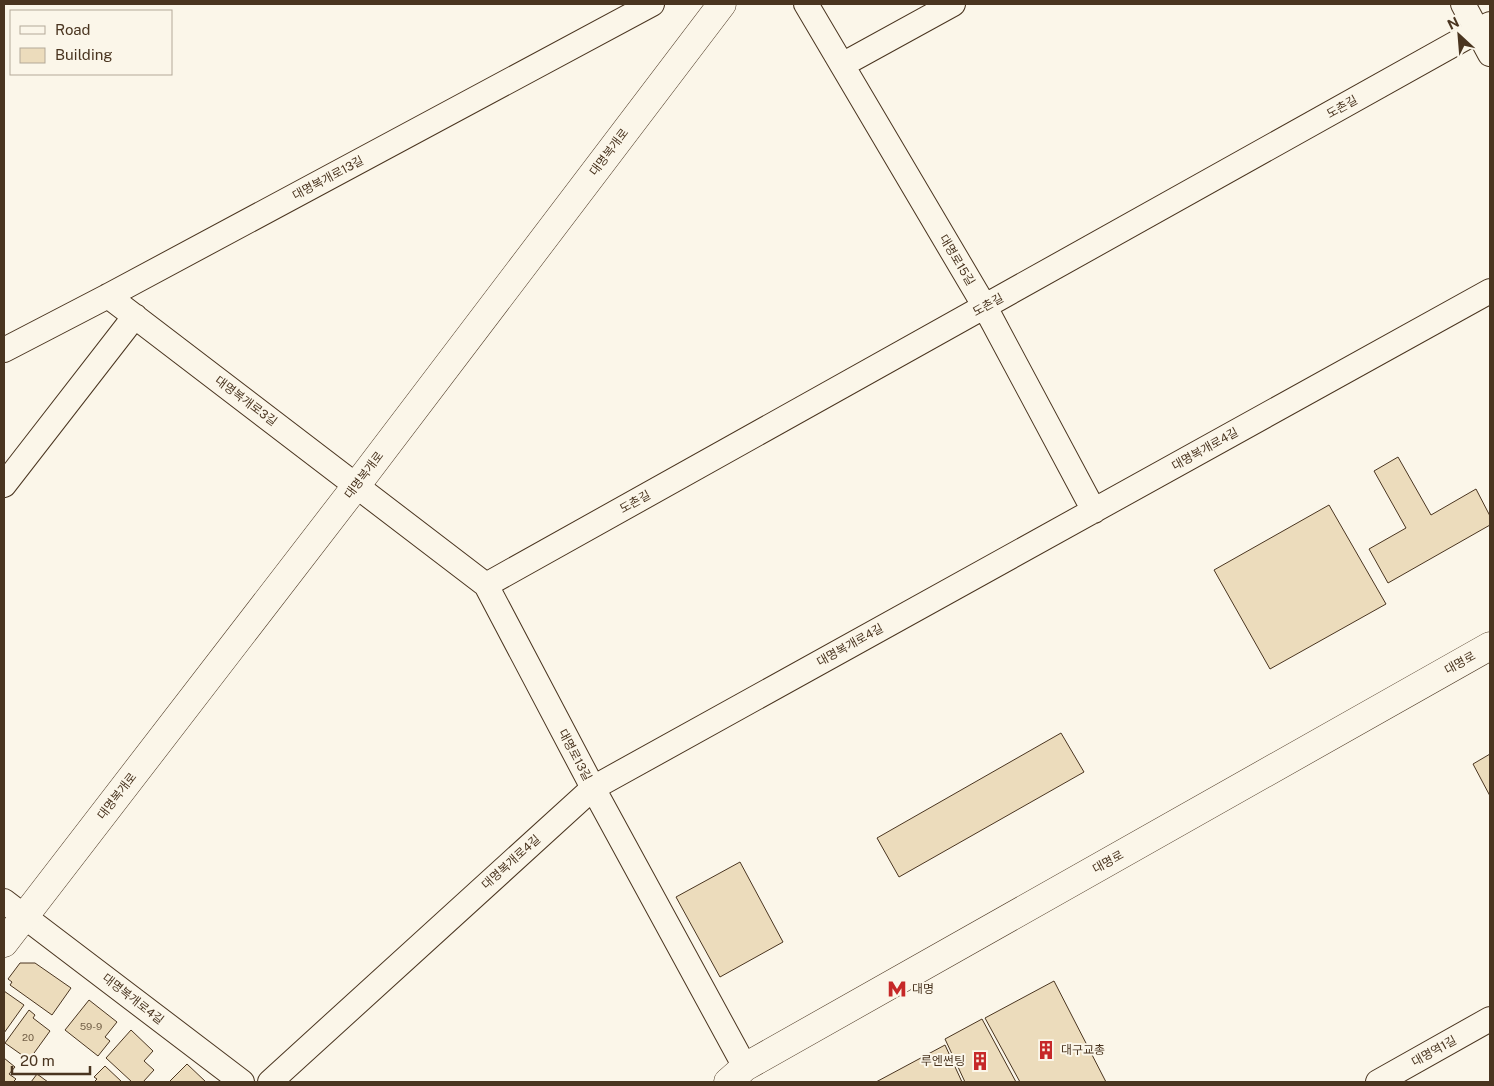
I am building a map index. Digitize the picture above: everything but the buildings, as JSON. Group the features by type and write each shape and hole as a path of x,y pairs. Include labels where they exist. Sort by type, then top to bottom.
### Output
{"main road":[{"name":"대명복개로","path":"4,943 14,908 356,486 722,4"},
{"name":"대명로","path":"742,1077 1490,646"}],"street":[{"name":"대명복개로13길","path":"4,350 652,4"},
{"name":"대명로15길","path":"806,4 984,307 1094,511"},
{"path":"842,65 953,4"},
{"path":"1462,4 1484,27 1490,54"},
{"name":"도촌길","path":"486,585 1484,27"},
{"name":"대명복개로4길","path":"270,1082 593,788 1490,291"},
{"name":"대명복개로3길","path":"108,296 356,486"},
{"path":"4,485 135,316"},
{"name":"대명로13길","path":"356,486 486,585 742,1077"},
{"name":"대명복개로4길","path":"14,908 242,1082"},
{"name":"대명역1길","path":"1378,1082 1490,1019"}],"place":[{"name":"대명","path":"897,989"},
{"name":"대구교총","path":"1046,1050"},
{"name":"루엔썬팅","path":"980,1061"}]}
